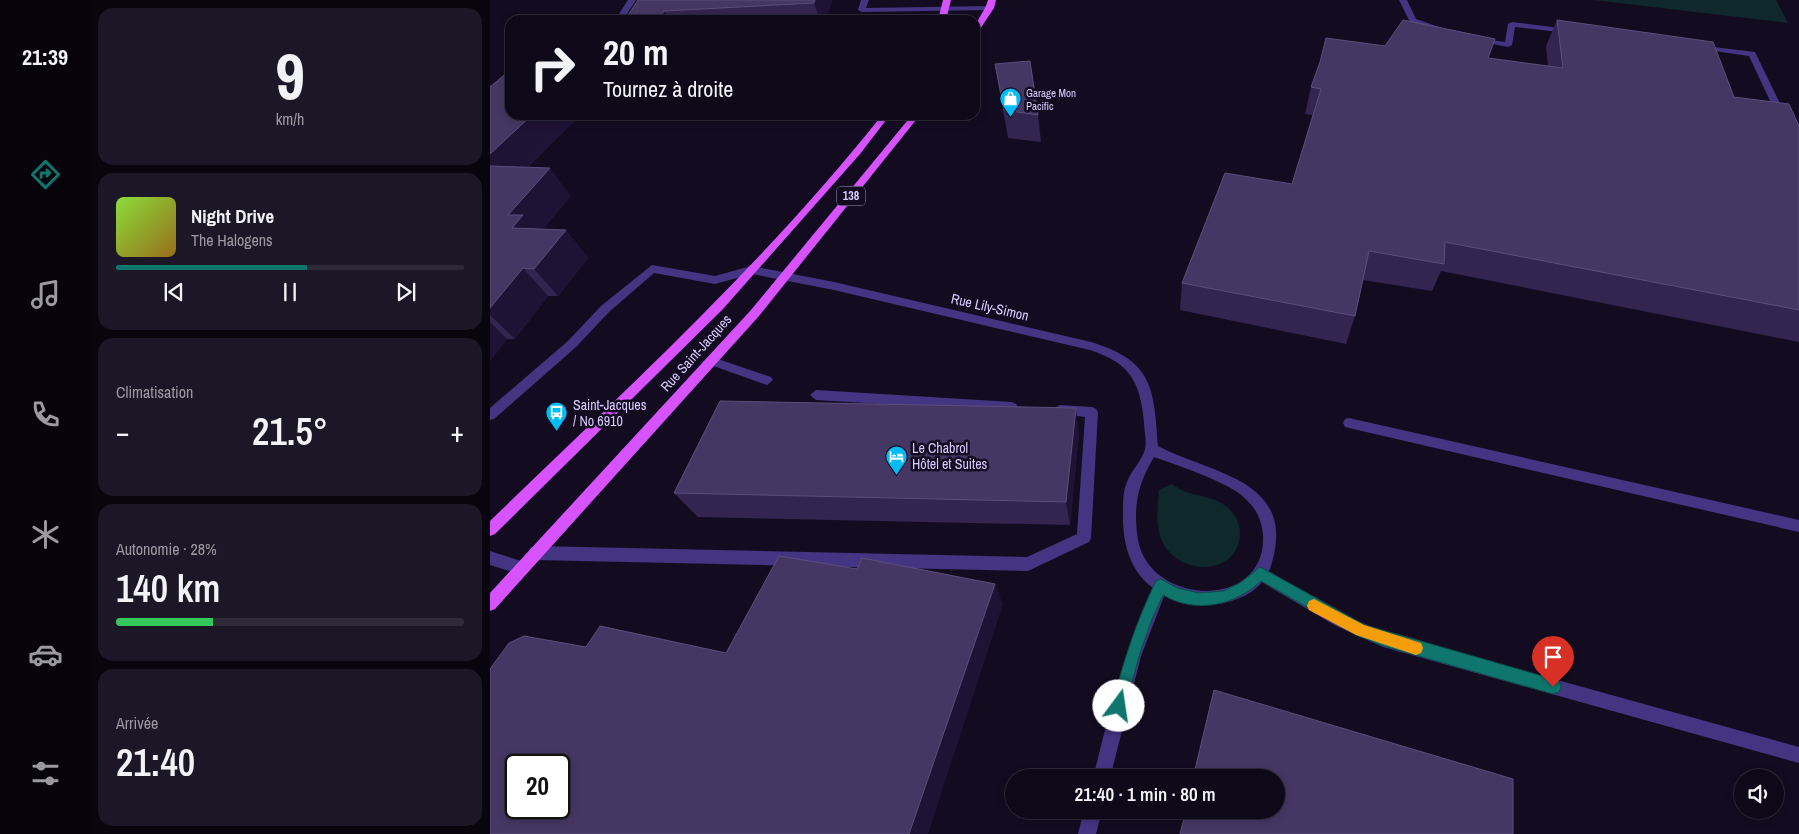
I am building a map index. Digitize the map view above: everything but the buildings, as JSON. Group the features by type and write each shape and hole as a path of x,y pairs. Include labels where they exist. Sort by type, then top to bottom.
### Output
{"main road":[{"path":"980,22 991,4"},
{"name":"Rue Saint-Jacques","path":"490,530 666,359 751,270 857,152 882,120"},
{"name":"Rue Saint-Jacques","path":"490,604 712,360 785,276 912,120"}],"street":[{"path":"623,15 632,0"},
{"path":"861,15 864,0"},
{"path":"1403,0 1413,20 1446,33"},
{"path":"862,10 946,4 991,4"},
{"path":"1472,39 1508,45 1512,24 1579,32"},
{"path":"1694,47 1752,54 1783,120 1799,127"},
{"path":"490,415 572,344 605,309 652,269 715,280 751,270"},
{"name":"Rue Lily-Simon","path":"751,270 785,276 1091,346 1118,355 1129,362 1143,382 1152,449"},
{"path":"712,360 767,380"},
{"path":"816,395 1023,408"},
{"path":"535,553 564,556 1028,564 1084,538 1092,412 1042,409"},
{"path":"1349,423 1799,526"},
{"path":"1152,449 1168,459 1239,486 1255,499 1266,516 1271,535 1269,555 1260,573 1244,588 1224,597 1199,599 1174,594 1153,581 1138,563 1131,542 1132,485 1152,449"},
{"path":"490,558 522,568"},
{"path":"1260,573 1341,621 1383,639 1799,755"},
{"path":"1103,769 1133,653 1145,617 1161,586"},
{"path":"1087,834 1091,819"}],"green space":[{"path":"1594,0 1776,0 1788,23"},
{"path":"1172,484 1187,492 1218,501 1234,514 1240,533 1237,548 1228,559 1217,565 1203,567 1189,564 1176,558 1165,547 1158,527 1159,490"}],"slow traffic":[{"path":"1314,606 1361,630 1383,639 1416,648"}],"place":[{"name":"Garage Mon Pacific","path":"1010,118"},
{"name":"Saint-Jacques / No 6910","path":"557,432"},
{"name":"Le Chabrol Hôtel et Suites","path":"896,475"}],"route":[{"path":"1119,706 1145,617 1161,586 1174,594 1199,599 1224,597 1244,588 1260,573 1341,621 1383,639 1553,687"}]}
